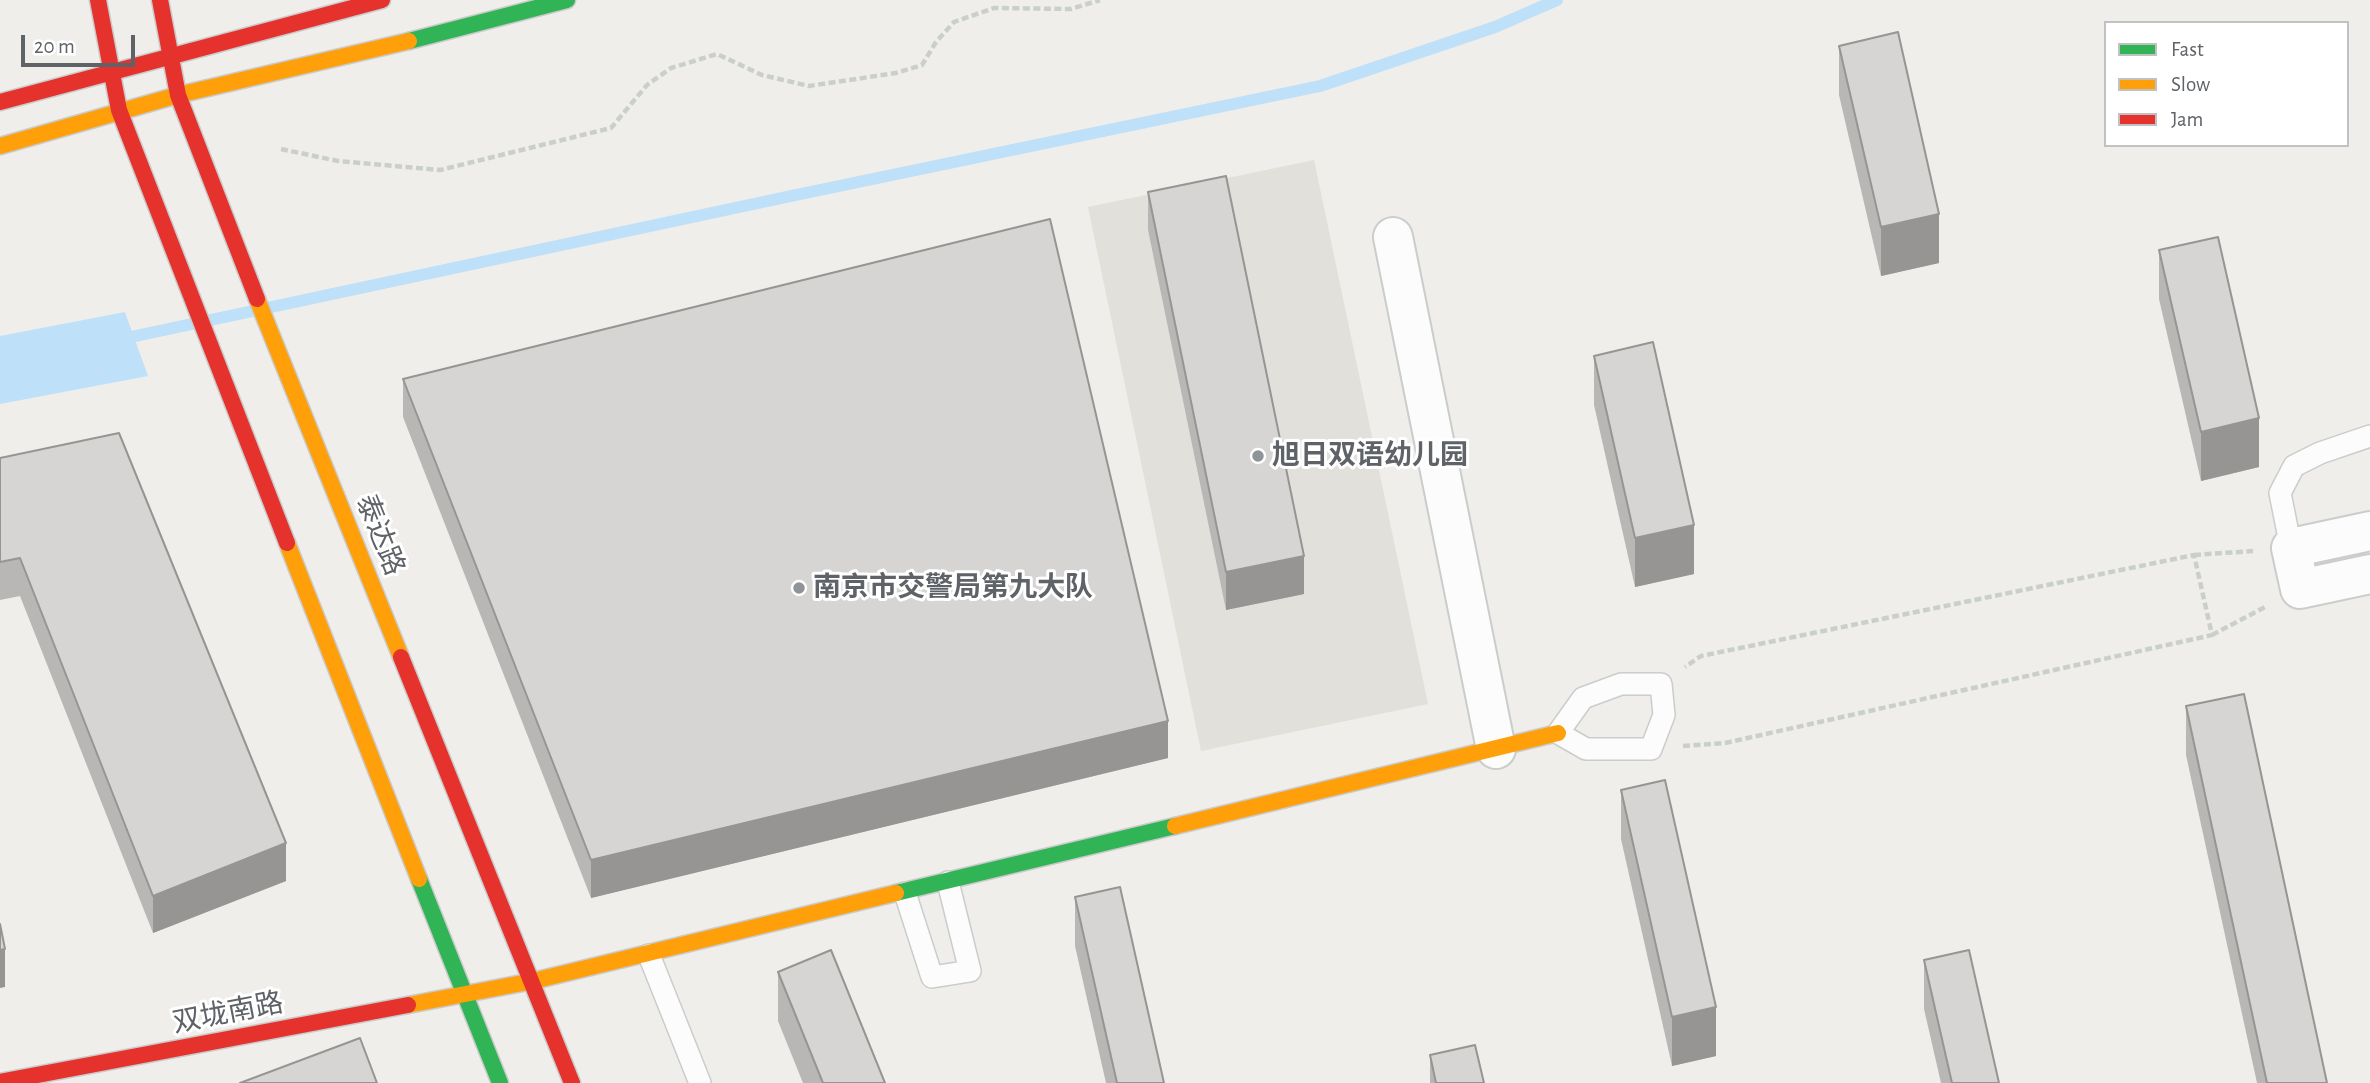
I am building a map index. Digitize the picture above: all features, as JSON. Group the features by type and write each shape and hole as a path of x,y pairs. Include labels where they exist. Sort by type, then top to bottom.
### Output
{"street":[{"path":"98,0 119,110 220,375 500,1083"},
{"name":"泰达路","path":"160,0 178,95 281,361 572,1083"},
{"path":"0,102 382,0"},
{"path":"0,146 119,110 399,44 566,0"},
{"path":"1393,237 1496,749"},
{"path":"2370,531 2291,548 2300,589 2370,574"},
{"name":"双垅南路","path":"0,1082 533,981 948,883 1558,733"}],"lane":[{"path":"2291,548 2280,493 2294,466 2320,453 2370,436"},
{"path":"1621,684 1661,684 1664,715 1651,748 1586,749 1558,733 1583,698 1621,684"},
{"path":"905,893 932,977 970,971 948,883"},
{"path":"649,955 700,1083"}],"path":[{"path":"281,149 338,161 439,170 611,128 647,85 671,68 717,54 762,75 809,86 896,73 922,65 936,42 954,22 994,8 1071,9 1100,0"},
{"path":"1661,684 1701,656 2194,555 2291,548"},
{"path":"2194,555 2211,635"},
{"path":"1651,748 1725,743 2211,635 2300,589"}],"shaded area":[{"name":"旭日双语幼儿园","path":"1314,160 1428,704 1201,751 1088,207"}],"water":[{"path":"125,312 148,376 0,404 0,336"}],"pier":[{"path":"124,309 128,311 151,375 150,379"}],"building":[{"path":"1898,32 1939,214 1881,227 1839,46"},
{"path":"1226,176 1304,556 1226,572 1148,192"},
{"name":"南京市交警局第九大队","path":"1050,219 1168,721 591,860 403,379"},
{"path":"2218,237 2259,418 2201,432 2159,250"},
{"path":"1653,342 1694,525 1635,538 1594,356"},
{"path":"119,433 286,843 153,896 20,558 0,562 0,458"},
{"path":"2244,694 2327,1083 2267,1083 2186,706"},
{"path":"1665,780 1716,1007 1672,1017 1621,790"},
{"path":"1120,887 1164,1083 1117,1083 1075,897"},
{"path":"0,924 5,949 0,950"},
{"path":"831,950 885,1083 823,1083 778,972"},
{"path":"1969,950 1999,1083 1952,1083 1924,960"},
{"path":"360,1038 377,1083 240,1083"},
{"path":"1475,1045 1484,1083 1436,1083 1430,1055"}],"waterway":[{"path":"117,340 1320,86 1495,27 1557,0"}],"traffic: fast":[{"path":"409,41 567,0"},
{"path":"896,893 1175,826"},
{"path":"419,879 500,1083"}],"traffic: slow":[{"path":"0,146 178,95 409,41"},
{"path":"257,299 401,657"},
{"path":"287,543 419,879"},
{"path":"1175,826 1558,733"},
{"path":"408,1005 533,981 896,893"}],"traffic: jam":[{"path":"98,0 119,110 287,543"},
{"path":"160,0 178,95 257,299"},
{"path":"0,102 382,0"},
{"path":"401,657 572,1083"},
{"path":"0,1082 408,1005"}],"place":[{"name":"旭日双语幼儿园","path":"1258,456"},
{"name":"南京市交警局第九大队","path":"799,588"}]}
